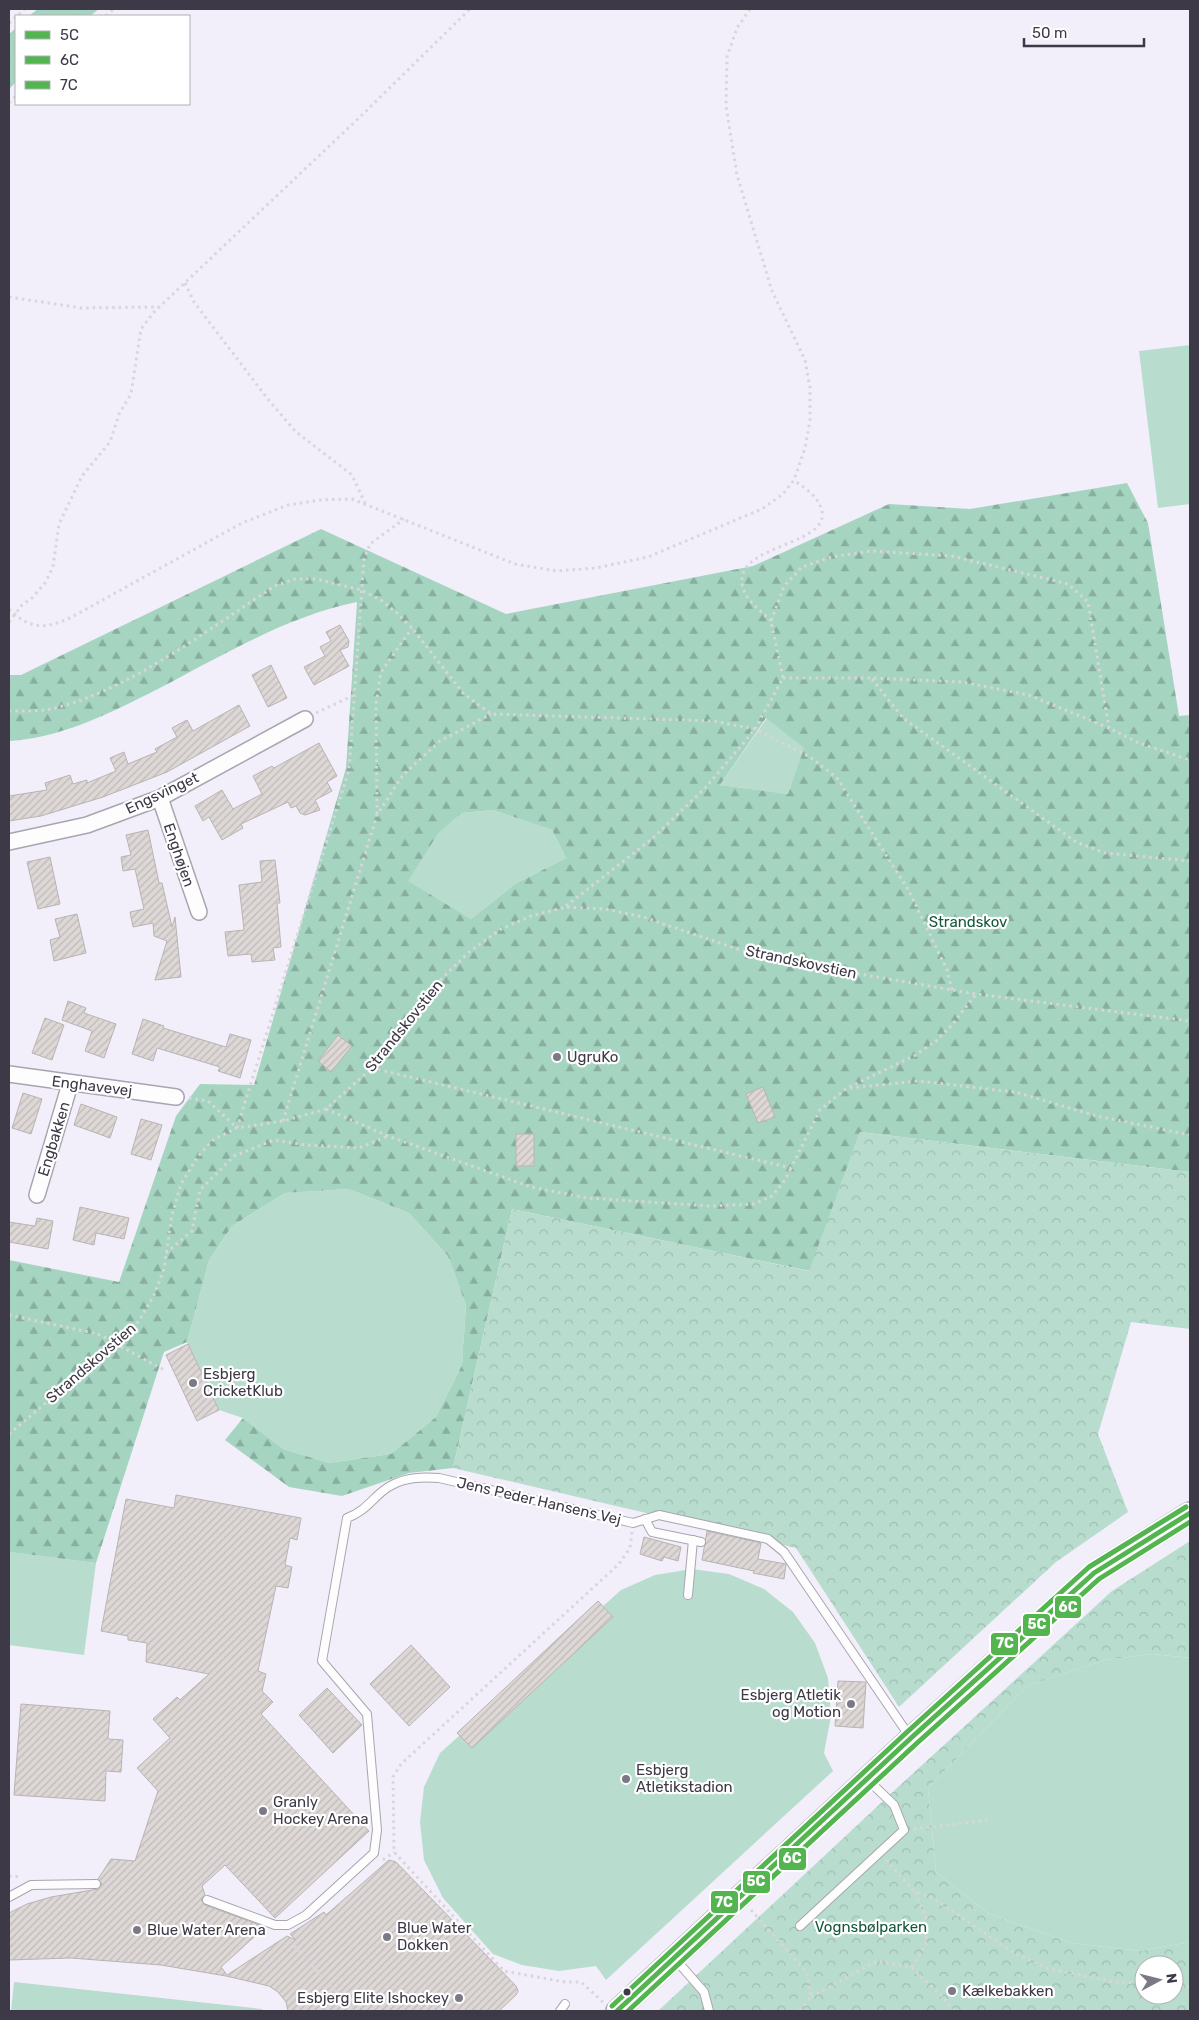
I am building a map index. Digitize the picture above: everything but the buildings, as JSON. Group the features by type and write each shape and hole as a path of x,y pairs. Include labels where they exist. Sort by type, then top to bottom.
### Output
{"street":[{"name":"Engsvinget","path":"9,842 87,825 160,798 305,719"},
{"name":"Enghøjen","path":"160,798 199,912"},
{"name":"Enghavevej","path":"9,1074 70,1084 176,1096"},
{"name":"Engbakken","path":"37,1194 70,1084"},
{"path":"611,2008 674,1958 868,1780 910,1738 1094,1573 1190,1512"}],"lane":[{"name":"Jens Peder Hansens Vej","path":"207,1900 274,1925 288,1925 306,1915 374,1853 377,1830 367,1714 322,1661 347,1518 360,1513 391,1485 414,1477 439,1478 633,1523 659,1515 768,1539 784,1552 910,1738"},
{"path":"645,1519 652,1532 697,1541 688,1595"},
{"path":"800,1926 904,1830 894,1805 868,1780"},
{"path":"9,1897 31,1885 96,1884"},
{"path":"674,1958 704,1992 710,2011"},
{"path":"560,2011 565,2004"}],"path":[{"path":"9,622 22,605 32,598 45,583 53,568 59,524 82,476 110,442 119,414 131,394 141,329 160,307 470,9"},
{"path":"9,609 20,620 35,625 51,626 79,613 242,523 288,505 320,500 352,499 404,518 515,564 557,571 596,568 648,556 762,509 783,494 794,480 805,448 810,420 810,388 805,360 769,282 737,175 726,106 728,57 737,28 750,9"},
{"path":"185,283 194,302 295,431 352,474 365,504"},
{"path":"9,297 82,308 160,307"},
{"path":"566,907 653,838 707,786 755,729 783,678 771,621 745,594 741,580 746,568 756,557 795,541 816,529 822,519 816,499 794,480"},
{"path":"176,1096 208,1101 237,1128 349,770 364,559 370,544 404,518"},
{"path":"771,621 784,586 802,567 831,557 864,552 952,556 1068,584 1088,602 1109,728"},
{"path":"9,711 52,709 90,698 155,664 275,586 296,579 316,579 361,590 382,600 412,628 463,693 491,714"},
{"path":"378,815 376,704 381,672 412,628"},
{"path":"783,678 872,678 962,682 1029,695 1109,728 1139,743 1190,760"},
{"path":"872,678 903,718 1076,842 1105,853 1190,861"},
{"path":"305,719 354,695"},
{"path":"282,1121 378,815 403,775 440,741 491,714 713,722 755,729 810,757 837,778 909,891 947,970 952,990"},
{"name":"Strandskovstien","path":"9,1434 116,1344 139,1321 154,1295 164,1269 172,1214 181,1184 198,1156 214,1139 237,1128 282,1121 326,1109 372,1068 430,990 469,952 502,929 531,916 566,907 605,909 643,917 761,957 976,994 1190,1021"},
{"path":"326,1109 388,1136 532,1187 587,1198 710,1206 754,1204 772,1196 785,1180 820,1110 847,1088 914,1056 936,1041 976,994"},
{"path":"372,1068 791,1168"},
{"path":"847,1088 918,1081 1015,1092 1097,1116 1190,1135"},
{"path":"166,1253 192,1231 200,1190 234,1156 274,1140 306,1145 359,1148 388,1136"},
{"path":"9,1315 98,1334 166,1371"},
{"path":"611,2008 582,1982 566,1982 504,1971 394,1852 394,1777 401,1764 619,1564 630,1548 633,1523"},
{"path":"904,1830 988,1820"},
{"path":"382,1862 394,1852"},
{"path":"879,1854 913,1890 926,1917 926,1944 912,1967"},
{"path":"9,1876 24,1877"},
{"path":"913,1890 936,1900 1014,1953 1049,1969 1117,1982 1134,1983"},
{"path":"739,1897 807,1973 810,1997"},
{"path":"290,1941 353,2011"},
{"path":"799,2011 810,1997 877,1961 912,1967 945,1999 954,2011"}],"green space":[{"path":"38,9 99,9 91,15 30,15"},
{"path":"15,29 15,83 9,89 9,34"},
{"path":"1190,345 1190,504 1158,508 1139,351"},
{"name":"Strandskov","path":"1127,483 1148,523 1179,716 1190,715 1190,1172 860,1132 810,1271 512,1209 453,1468 409,1473 342,1496 289,1487 225,1440 243,1418 283,1449 329,1463 391,1454 436,1417 462,1365 466,1305 448,1256 409,1213 349,1189 285,1193 232,1226 209,1260 187,1342 164,1352 96,1563 9,1552 9,1260 119,1282 176,1116 200,1084 254,1085 346,768 357,602 303,618 276,629 148,694 81,725 28,739 9,741 9,675 21,675 321,529 506,614 753,566 889,504 970,509","holes":["766,718 804,748 788,794 720,785","493,810 552,830 566,858 515,884 471,919 408,881 439,832 462,813"]},
{"path":"767,718 805,748 788,794 720,785"},
{"path":"493,810 552,830 566,858 515,884 471,919 407,881 438,832 462,813"},
{"path":"860,1132 1190,1172 1190,1329 1131,1322 1098,1434 1128,1512 1056,1562 899,1707 796,1548 453,1468 512,1209 809,1271"},
{"path":"349,1189 409,1213 448,1256 466,1305 462,1365 436,1417 391,1454 329,1463 283,1449 243,1418 219,1410 187,1342 209,1260 232,1226 285,1193"},
{"name":"Vognsbølparken","path":"1190,1541 1190,1658 1153,1654 1105,1660 1027,1686 928,1788 936,1872 989,1914 1072,1943 1140,1951 1190,1942 1190,2011 658,2011 1112,1591"},
{"path":"9,1552 96,1563 84,1655 9,1645"},
{"name":"Esbjerg Atletikstadion","path":"692,1569 729,1574 764,1589 793,1612 815,1643 828,1678 831,1716 824,1753 833,1771 606,1980 596,1966 559,1971 522,1965 493,1954 443,1898 424,1860 420,1822 424,1787 440,1753 621,1590 655,1575"},
{"path":"1153,1654 1190,1658 1190,1942 1140,1951 1072,1943 989,1914 936,1872 928,1788 1027,1686 1105,1660"},
{"path":"14,1982 262,2009 262,2011 11,2011"}],"transit line":[{"name":"7C","path":"612,2006 906,1733 1089,1567 1186,1507"},
{"name":"5C","path":"617,2011 911,1738 1094,1573 1190,1513"},
{"name":"6C","path":"628,2011 916,1744 1099,1579 1190,1522"}],"place":[{"name":"UgruKo","path":"557,1057"},
{"name":"Esbjerg CricketKlub","path":"193,1383"},
{"name":"Esbjerg Atletik og Motion","path":"851,1704"},
{"name":"Esbjerg Atletikstadion","path":"626,1779"},
{"name":"Granly Hockey Arena","path":"263,1811"},
{"name":"Blue Water Arena","path":"137,1930"},
{"name":"Blue Water Dokken","path":"387,1937"},
{"name":"Kælkebakken","path":"952,1991"},
{"name":"Esbjerg Elite Ishockey","path":"459,1998"}]}
